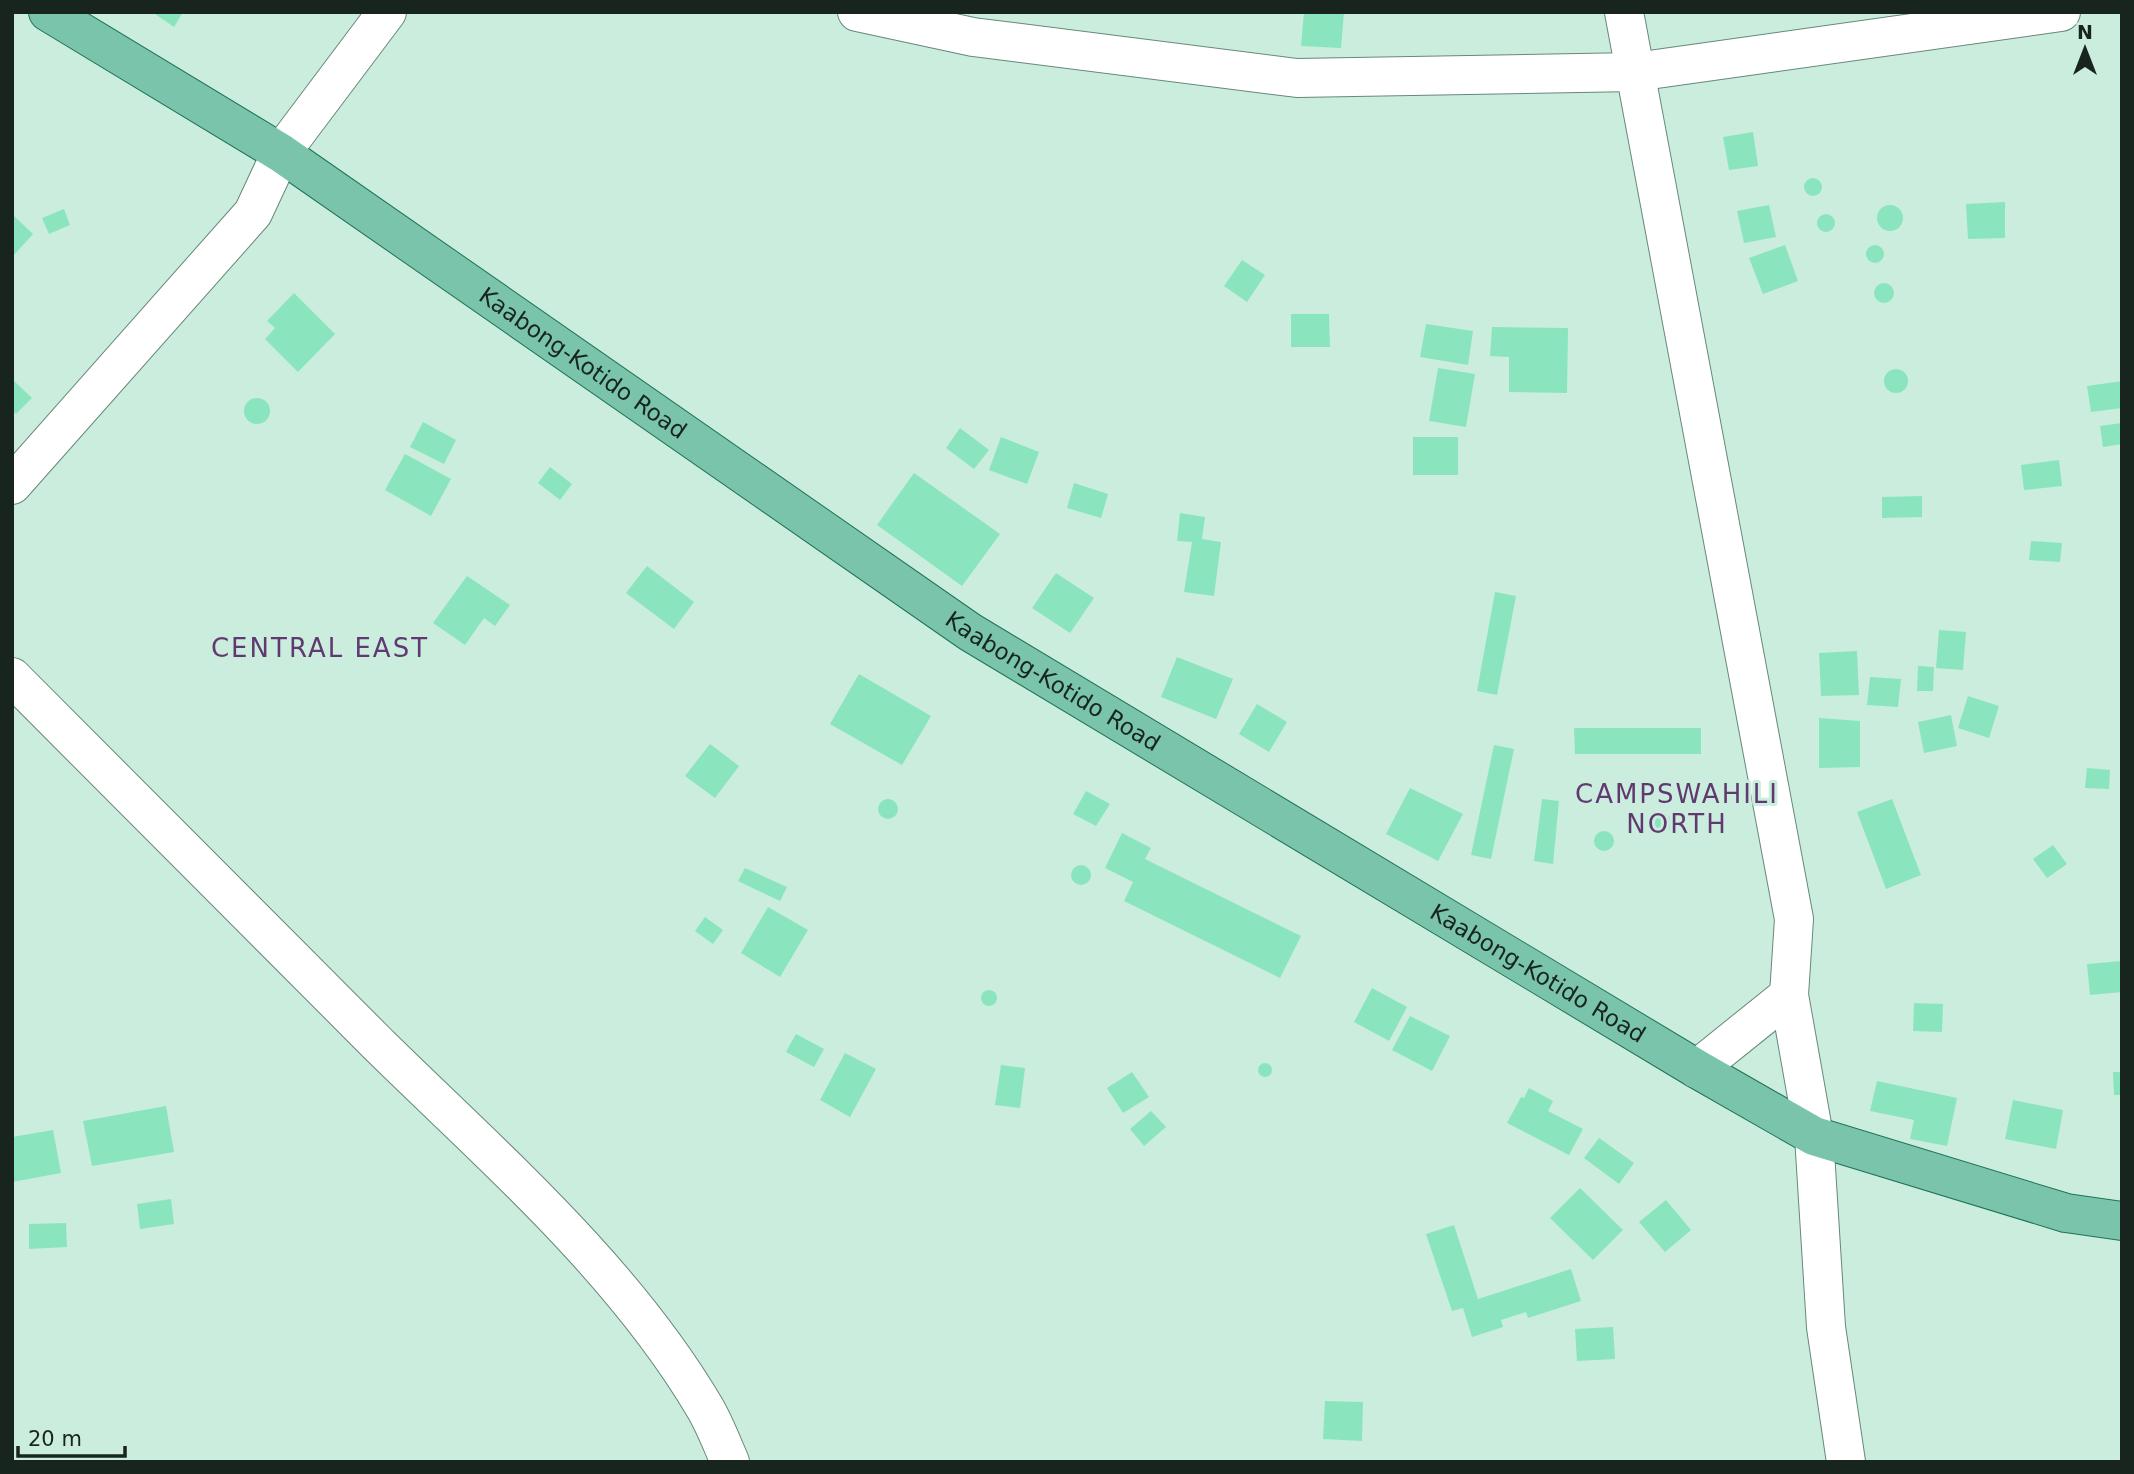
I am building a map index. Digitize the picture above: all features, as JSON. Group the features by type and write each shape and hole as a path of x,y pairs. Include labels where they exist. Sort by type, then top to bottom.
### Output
{"main road":[{"name":"Kaabong-Kotido Road","path":"48,12 281,153 970,632 1697,1069 1814,1136 2066,1213 2122,1221"}],"street":[{"path":"12,485 253,213 281,153 387,12"},
{"path":"857,12 973,37 1297,78 1636,72 2061,12"},
{"path":"1624,12 1794,919 1789,995 1814,1136 1826,1327 1846,1462"},
{"path":"12,677 512,1176 634,1305 681,1369 707,1411 730,1462"},
{"path":"1697,1069 1789,995"}],"building":[{"path":"152,12 183,12 174,27"},
{"path":"1304,12 1344,12 1341,48 1301,46"},
{"path":"1753,132 1758,166 1729,170 1723,137"},
{"path":"1813,178 1819,181 1822,187 1819,193 1813,196 1807,193 1804,187 1807,181"},
{"path":"2005,202 2005,238 1968,239 1966,204"},
{"path":"1769,205 1776,237 1744,243 1737,211"},
{"path":"1890,205 1899,209 1903,218 1899,227 1890,231 1881,227 1877,218 1881,209"},
{"path":"64,209 70,225 49,234 42,218"},
{"path":"12,214 33,234 14,255 12,253"},
{"path":"1822,214 1830,214 1835,223 1833,230 1822,232 1817,227 1817,219"},
{"path":"1785,245 1798,281 1763,294 1749,258"},
{"path":"1875,245 1881,248 1884,254 1881,260 1875,263 1869,260 1866,254 1869,248"},
{"path":"1242,260 1265,275 1247,302 1224,286"},
{"path":"1884,283 1891,286 1894,293 1891,300 1884,303 1877,300 1874,293 1877,286"},
{"path":"294,293 335,334 298,372 265,339 275,328 267,321"},
{"path":"1291,314 1329,314 1330,347 1291,347"},
{"path":"1426,324 1473,331 1468,365 1420,357"},
{"path":"1492,327 1568,328 1567,393 1509,392 1509,357 1490,356"},
{"path":"1438,368 1475,374 1466,427 1429,421"},
{"path":"1896,369 1905,372 1908,381 1905,390 1896,393 1887,390 1884,381 1887,372"},
{"path":"12,379 32,398 16,414 12,411"},
{"path":"2122,381 2122,408 2091,412 2087,386"},
{"path":"257,398 266,402 270,411 266,420 257,424 248,420 244,411 248,402"},
{"path":"423,422 456,440 444,464 410,447"},
{"path":"2122,423 2122,444 2103,447 2100,426"},
{"path":"960,428 989,450 974,469 946,448"},
{"path":"1001,437 1039,452 1027,484 989,470"},
{"path":"1413,437 1458,437 1458,475 1413,475"},
{"path":"405,454 451,479 431,516 385,490"},
{"path":"2059,460 2062,486 2024,490 2021,465"},
{"path":"550,467 572,484 560,500 538,483"},
{"path":"914,473 1000,534 962,586 877,525"},
{"path":"1074,483 1108,494 1101,518 1067,508"},
{"path":"1922,496 1922,517 1882,518 1882,497"},
{"path":"1180,513 1205,517 1202,539 1221,542 1214,596 1184,592 1192,542 1177,541"},
{"path":"2031,541 2062,543 2060,562 2029,560"},
{"path":"647,566 694,602 674,629 626,593"},
{"path":"1056,573 1094,598 1070,633 1032,608"},
{"path":"467,576 510,605 495,626 484,618 465,645 433,623"},
{"path":"1495,592 1516,596 1497,695 1477,691"},
{"path":"1939,630 1966,632 1963,670 1936,668"},
{"path":"1857,651 1859,695 1821,696 1819,653"},
{"path":"1177,657 1233,679 1216,719 1161,697"},
{"path":"1918,666 1934,667 1933,691 1917,691"},
{"path":"859,674 931,716 902,765 830,724"},
{"path":"1870,677 1901,679 1898,707 1867,705"},
{"path":"1968,696 1999,706 1989,738 1958,728"},
{"path":"1257,704 1287,722 1269,752 1239,734"},
{"path":"1951,715 1957,746 1924,753 1918,722"},
{"path":"1819,718 1860,721 1860,767 1819,768"},
{"path":"1574,728 1701,728 1701,754 1575,754"},
{"path":"710,744 739,766 715,798 685,776"},
{"path":"1494,745 1514,749 1491,859 1471,855"},
{"path":"2087,768 2110,770 2109,789 2085,788"},
{"path":"1410,788 1463,814 1438,861 1386,834"},
{"path":"1086,791 1110,804 1096,826 1073,814"},
{"path":"888,799 895,802 898,809 895,816 888,819 881,816 878,809 881,802"},
{"path":"1542,799 1559,801 1553,864 1534,861"},
{"path":"1892,799 1921,875 1886,889 1857,812"},
{"path":"1663,814 1669,817 1672,823 1669,829 1663,832 1657,829 1654,823 1657,817"},
{"path":"1600,831 1608,831 1614,841 1608,851 1600,851 1594,845 1594,837"},
{"path":"1122,833 1151,848 1145,859 1301,936 1280,978 1124,901 1133,882 1105,868"},
{"path":"2053,845 2067,864 2047,878 2033,859"},
{"path":"1081,865 1088,868 1091,875 1088,882 1081,885 1074,882 1071,875 1074,868"},
{"path":"745,868 787,887 780,901 738,881"},
{"path":"768,907 808,930 780,977 741,953"},
{"path":"705,917 723,930 713,944 695,931"},
{"path":"2122,961 2122,992 2090,995 2087,964"},
{"path":"1372,988 1407,1007 1389,1041 1354,1022"},
{"path":"986,990 992,990 997,998 995,1004 986,1006 981,1001 981,995"},
{"path":"1914,1003 1943,1004 1942,1032 1913,1031"},
{"path":"1410,1016 1450,1036 1432,1071 1392,1050"},
{"path":"796,1034 824,1049 814,1067 786,1052"},
{"path":"845,1053 876,1069 850,1117 820,1100"},
{"path":"1265,1063 1270,1065 1270,1075 1265,1077 1260,1075 1258,1070 1260,1065"},
{"path":"1001,1065 1025,1068 1020,1108 995,1105"},
{"path":"1132,1072 1149,1097 1123,1113 1107,1088"},
{"path":"2113,1072 2122,1072 2122,1095 2114,1095"},
{"path":"1877,1081 1957,1098 1947,1146 1910,1139 1914,1120 1870,1111"},
{"path":"1529,1088 1553,1101 1548,1111 1583,1129 1569,1155 1507,1123"},
{"path":"2013,1100 2063,1110 2056,1149 2005,1139"},
{"path":"166,1106 174,1152 92,1166 83,1121"},
{"path":"1151,1111 1166,1127 1144,1146 1130,1129"},
{"path":"53,1130 61,1173 12,1182 12,1137"},
{"path":"1599,1138 1634,1163 1619,1184 1584,1158"},
{"path":"1580,1188 1623,1230 1593,1260 1550,1218"},
{"path":"171,1199 174,1224 140,1229 137,1204"},
{"path":"1666,1200 1691,1230 1665,1252 1639,1222"},
{"path":"66,1223 67,1247 29,1249 29,1224"},
{"path":"1454,1225 1478,1299 1571,1269 1581,1301 1528,1318 1526,1312 1501,1320 1503,1327 1472,1337 1463,1308 1452,1311 1426,1234"},
{"path":"1613,1327 1615,1359 1577,1361 1575,1329"},
{"path":"1325,1401 1363,1402 1362,1441 1323,1439"}],"district":[{"name":"CENTRAL EAST","path":"320,648"},
{"name":"CAMPSWAHILI NORTH","path":"1677,809"}]}
